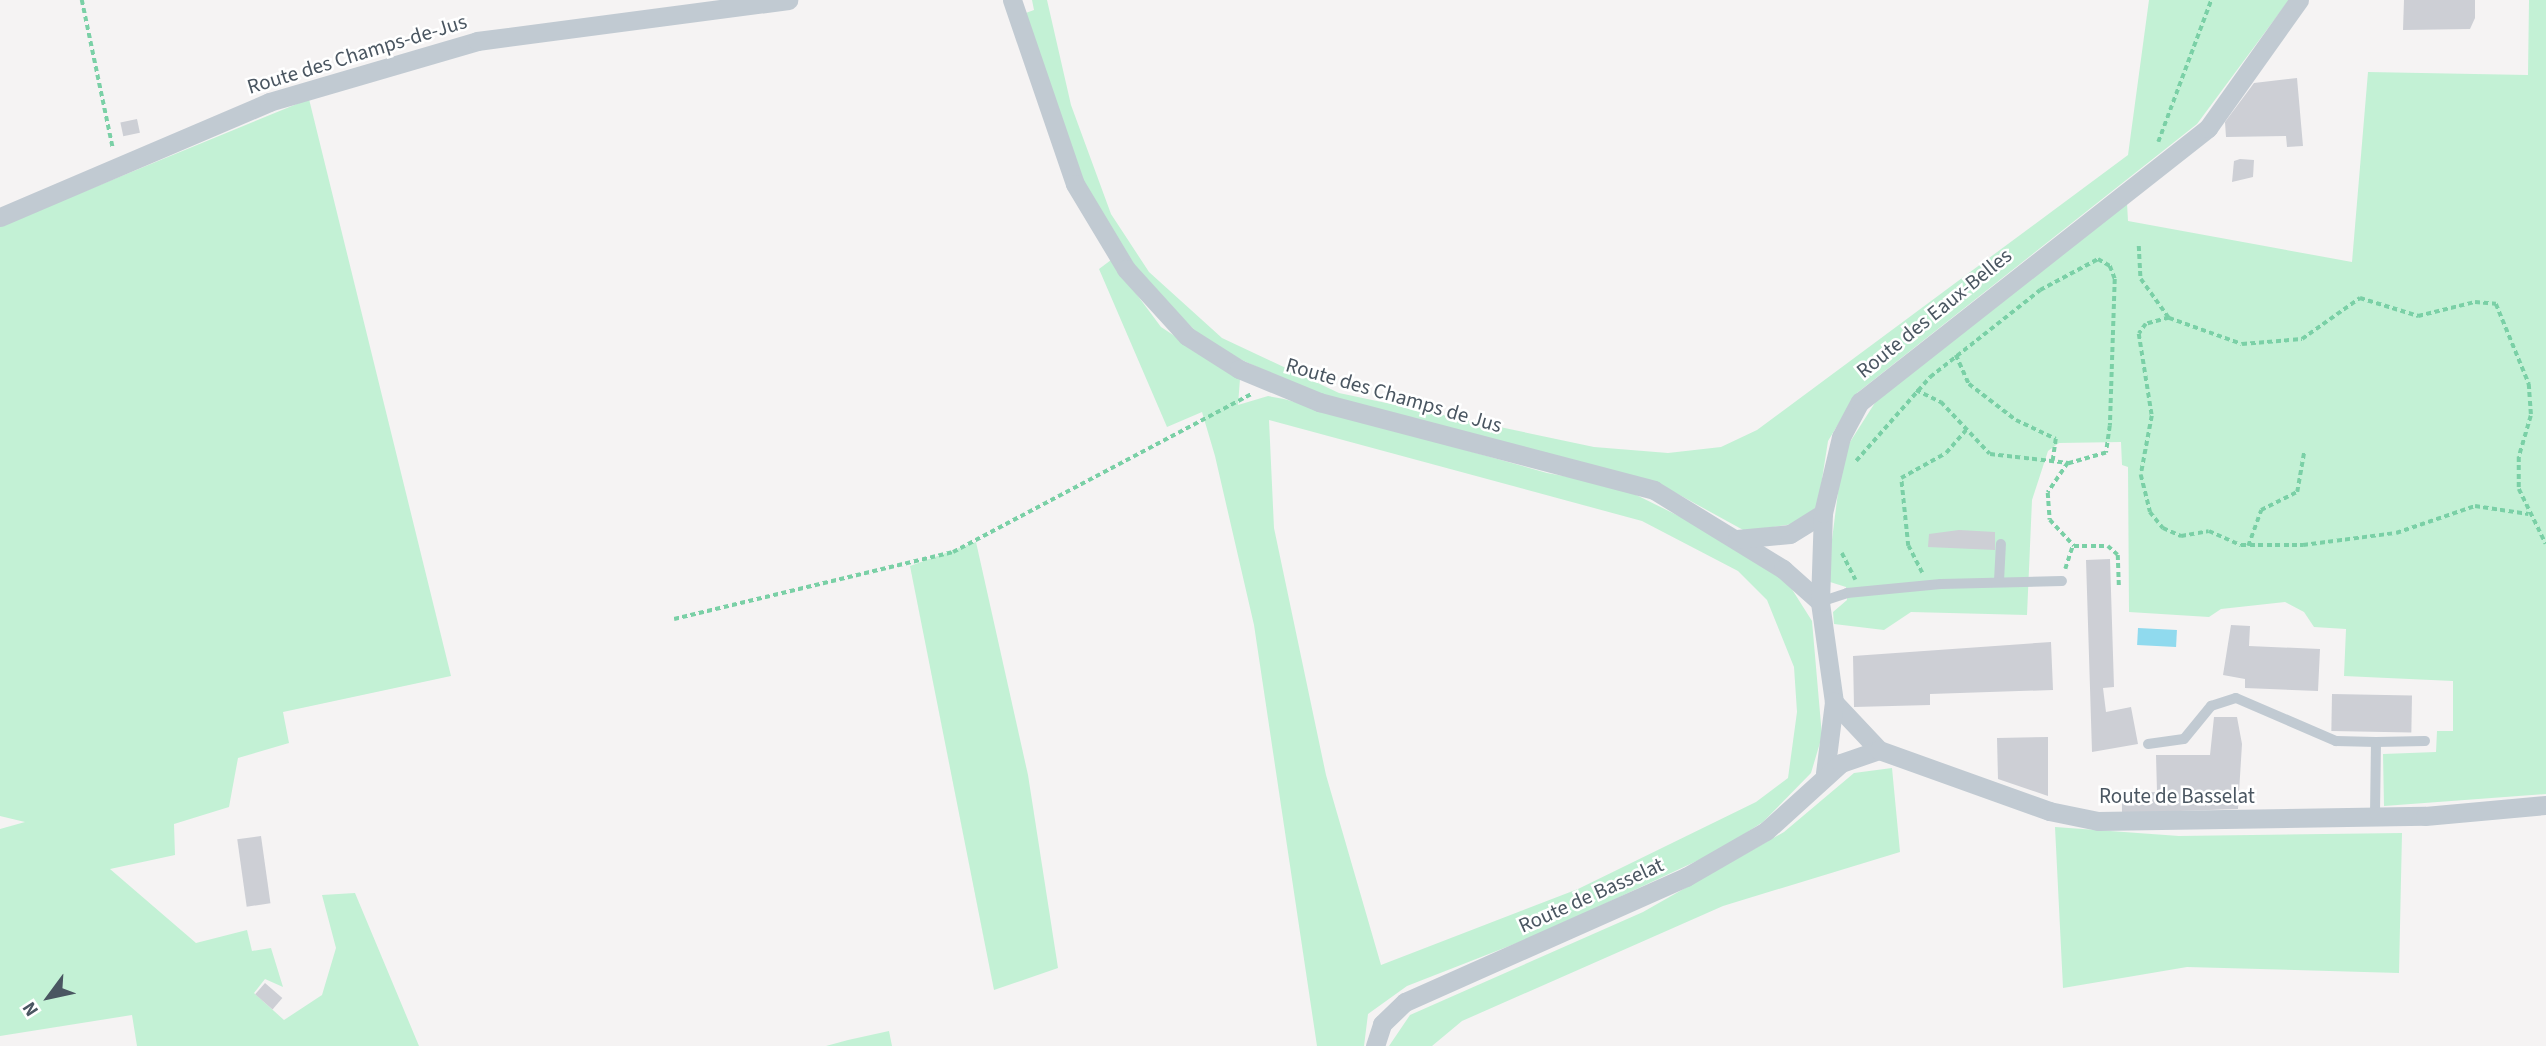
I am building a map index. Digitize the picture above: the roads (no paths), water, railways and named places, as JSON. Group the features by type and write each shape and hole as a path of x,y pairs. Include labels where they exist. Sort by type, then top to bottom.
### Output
{"street":[{"name":"Route des Champs-de-Jus","path":"0,217 269,102 477,41 788,0"},
{"name":"Route des Champs de Jus","path":"1012,0 1065,163 1120,260 1187,336 1272,385 1431,434 1629,481 1736,538 1820,602"},
{"name":"Route des Eaux-Belles","path":"1834,702 1820,602 1823,513 1841,437 1860,402 2222,114 2299,0"},
{"path":"1736,538 1790,534 1823,513"},
{"path":"1834,702 1879,750"},
{"path":"1825,773 1834,702"},
{"name":"Route de Basselat","path":"1375,1046 1382,1024 1405,1002 1686,877 1766,831 1825,773 1879,750 2049,811 2098,821 2375,817 2546,805"}],"lane":[{"path":"1999,581 2001,544"},
{"path":"1820,602 1861,592 1923,586 1999,581 2062,581"},
{"path":"2148,744 2184,739 2211,706 2236,698 2336,741 2425,741"},
{"path":"2375,817 2376,742"}],"water":[{"path":"2138,628 2177,630 2176,647 2137,645"}]}
